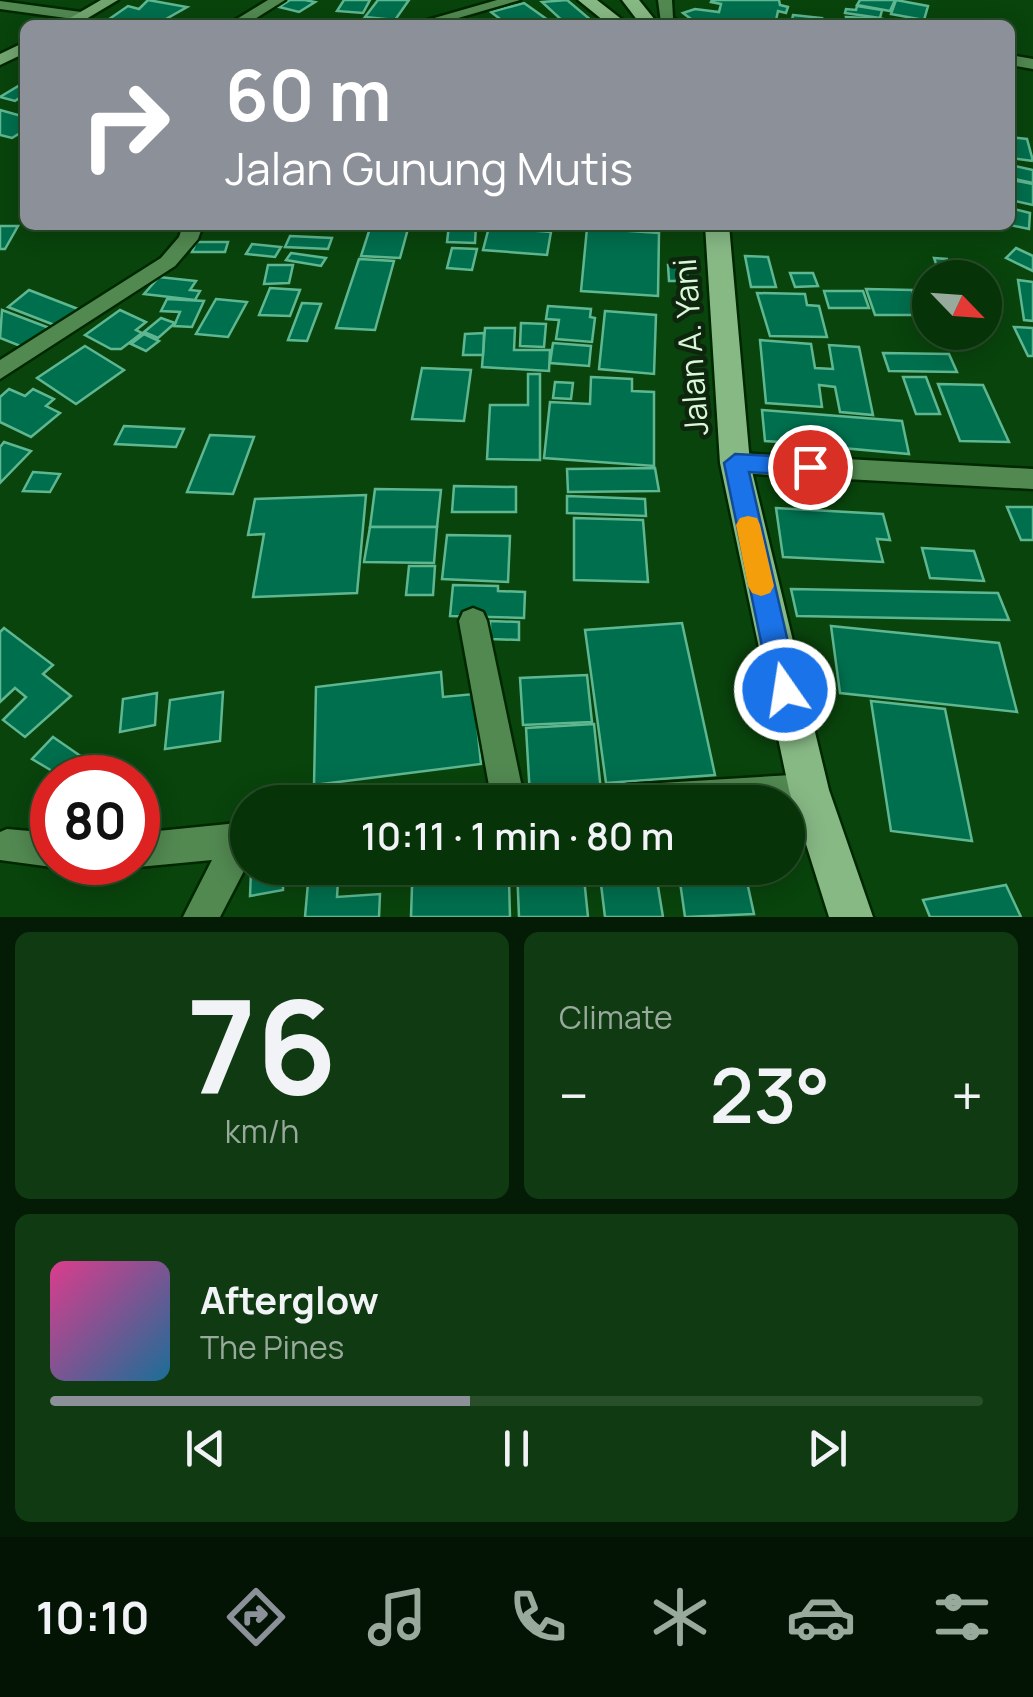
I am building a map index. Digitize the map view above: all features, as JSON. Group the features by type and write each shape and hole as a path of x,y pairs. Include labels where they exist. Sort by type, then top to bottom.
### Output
{"highway":[{"path":"586,0 613,20"},
{"path":"630,0 646,20"},
{"name":"Jalan A. Yani","path":"717,230 735,463 808,790 851,917"}],"main road":[{"path":"75,20 111,0"},
{"path":"0,60 14,49"}],"street":[{"path":"243,20 278,0"},
{"path":"440,20 513,0"},
{"path":"0,4 82,16"},
{"path":"0,370 168,262 188,240 191,230"},
{"path":"735,463 1033,479"},
{"path":"473,621 506,785"},
{"path":"160,848 230,841"},
{"path":"2,843 30,847"},
{"path":"201,917 230,865"}],"building":[{"path":"148,0 187,7 164,20 108,20 128,6 139,9"},
{"path":"290,0 315,2 299,12 279,7"},
{"path":"344,0 370,0 363,13 337,11"},
{"path":"378,0 409,0 395,20 365,17"},
{"path":"567,0 591,20 562,20 542,2"},
{"path":"779,0 780,5 788,7 786,13 778,11 776,20 699,20 683,13 695,9 719,12 721,4 711,2"},
{"path":"860,0 895,0 890,11 857,5"},
{"path":"896,0 928,6 924,20 891,14"},
{"path":"524,3 548,20 501,20 491,12"},
{"path":"857,6 882,10 880,18 845,13"},
{"path":"793,15 822,18 822,20 792,20"},
{"path":"846,17 883,20 847,20"},
{"path":"20,85 20,98 15,101 0,97"},
{"path":"0,110 20,116 20,133 12,138 0,135"},
{"path":"1015,138 1027,139 1033,161 1015,159"},
{"path":"1015,166 1033,170 1033,183 1015,179"},
{"path":"1015,181 1033,184 1033,205 1015,201"},
{"path":"1015,209 1030,213 1029,229 1015,226"},
{"path":"0,226 18,226 5,249 0,249"},
{"path":"369,230 408,230 400,258 361,256"},
{"path":"448,230 476,230 475,243 447,242"},
{"path":"488,230 551,232 547,255 483,250"},
{"path":"587,230 659,233 658,296 581,291"},
{"path":"290,236 332,238 328,249 285,247"},
{"path":"196,242 228,242 225,252 192,252"},
{"path":"252,244 281,247 275,257 246,254"},
{"path":"452,248 477,249 472,270 447,268"},
{"path":"1016,248 1033,256 1033,271 1006,258"},
{"path":"291,253 326,258 321,266 286,260"},
{"path":"745,256 768,257 776,287 751,287"},
{"path":"359,259 394,261 375,330 336,328"},
{"path":"268,265 293,265 289,283 264,284"},
{"path":"668,265 687,266 688,281 669,281"},
{"path":"790,273 813,273 818,286 795,287"},
{"path":"159,277 196,281 190,290 200,291 195,300 144,294"},
{"path":"1018,280 1033,282 1033,321 1024,320"},
{"path":"270,288 300,290 290,316 259,315"},
{"path":"866,289 912,290 912,315 875,315"},
{"path":"29,290 78,309 57,326 8,307"},
{"path":"824,291 863,291 869,308 829,308"},
{"path":"757,293 805,294 807,305 819,306 827,337 770,336"},
{"path":"167,299 204,301 192,327 174,326 180,312 161,311"},
{"path":"216,299 247,302 228,337 196,334"},
{"path":"302,303 321,304 307,341 288,340"},
{"path":"548,306 591,309 590,317 595,318 592,342 556,339 559,320 546,319"},
{"path":"2,310 52,329 28,349 0,338"},
{"path":"120,310 146,322 136,330 142,333 121,349 111,349 85,335"},
{"path":"605,311 656,315 654,374 599,369"},
{"path":"161,318 175,323 158,338 144,332"},
{"path":"521,323 546,324 544,347 520,346"},
{"path":"1014,327 1033,328 1033,356 1028,356"},
{"path":"485,328 515,328 514,350 550,350 549,371 482,367"},
{"path":"484,333 483,355 463,355 465,334"},
{"path":"144,334 159,341 146,351 131,344"},
{"path":"760,340 811,344 815,368 833,369 829,345 859,347 873,415 840,412 835,387 819,385 822,407 766,403"},
{"path":"553,343 591,346 589,366 550,363"},
{"path":"85,346 124,370 76,404 37,378"},
{"path":"883,353 949,354 957,372 889,371"},
{"path":"422,368 471,370 464,421 412,419"},
{"path":"528,374 540,374 540,460 487,459 490,405 528,405"},
{"path":"591,377 632,379 632,391 654,392 654,466 544,458 550,402 590,404"},
{"path":"903,377 926,377 940,414 916,414"},
{"path":"555,382 573,383 571,399 553,398"},
{"path":"938,384 983,385 1009,442 960,441"},
{"path":"9,389 25,396 33,389 54,399 46,406 60,413 31,437 0,422 0,397"},
{"path":"762,410 902,421 909,454 830,447 833,464 798,461 796,443 765,441"},
{"path":"124,426 184,429 176,447 115,444"},
{"path":"210,435 254,437 233,494 187,492"},
{"path":"4,442 31,451 0,483 0,447"},
{"path":"655,468 659,491 568,492 567,469"},
{"path":"33,472 60,474 50,492 23,491"},
{"path":"454,486 516,487 516,512 452,512"},
{"path":"375,489 441,490 437,527 370,527"},
{"path":"366,495 357,593 253,597 264,534 248,535 255,499"},
{"path":"567,496 645,499 646,516 567,513"},
{"path":"1007,507 1033,507 1033,540 1021,540"},
{"path":"776,508 883,514 890,540 877,539 883,562 783,557"},
{"path":"574,518 643,520 648,582 574,580"},
{"path":"370,527 437,527 434,563 364,562"},
{"path":"447,535 510,536 508,582 442,579"},
{"path":"922,548 974,551 984,581 930,578"},
{"path":"409,566 435,566 433,595 406,595"},
{"path":"453,585 498,586 498,591 525,592 524,618 450,616"},
{"path":"791,589 998,593 1009,620 797,616"},
{"path":"490,621 519,622 519,640 490,639"},
{"path":"682,623 715,775 606,783 585,630"},
{"path":"831,626 999,643 1017,712 840,693"},
{"path":"4,628 53,665 43,674 71,696 25,737 3,720 26,697 15,688 0,702 0,632"},
{"path":"441,672 443,697 474,694 481,764 314,785 316,687"},
{"path":"587,675 592,722 523,725 520,678"},
{"path":"223,692 220,741 165,749 170,700"},
{"path":"157,693 155,725 120,732 123,699"},
{"path":"871,701 945,709 972,841 891,831"},
{"path":"594,724 600,785 529,785 526,728"},
{"path":"53,737 79,755 36,755"},
{"path":"250,885 283,885 283,890 250,896"},
{"path":"308,885 338,885 337,897 380,894 379,917 305,917"},
{"path":"509,885 510,917 411,917 412,886"},
{"path":"518,885 585,885 588,917 519,917"},
{"path":"601,885 658,885 663,917 605,917"},
{"path":"680,885 748,885 754,914 685,917"},
{"path":"1006,885 1021,917 930,917 923,900"}],"slow traffic":[{"path":"748,525 761,586"}],"route":[{"path":"785,690 735,463 810,467"}]}
